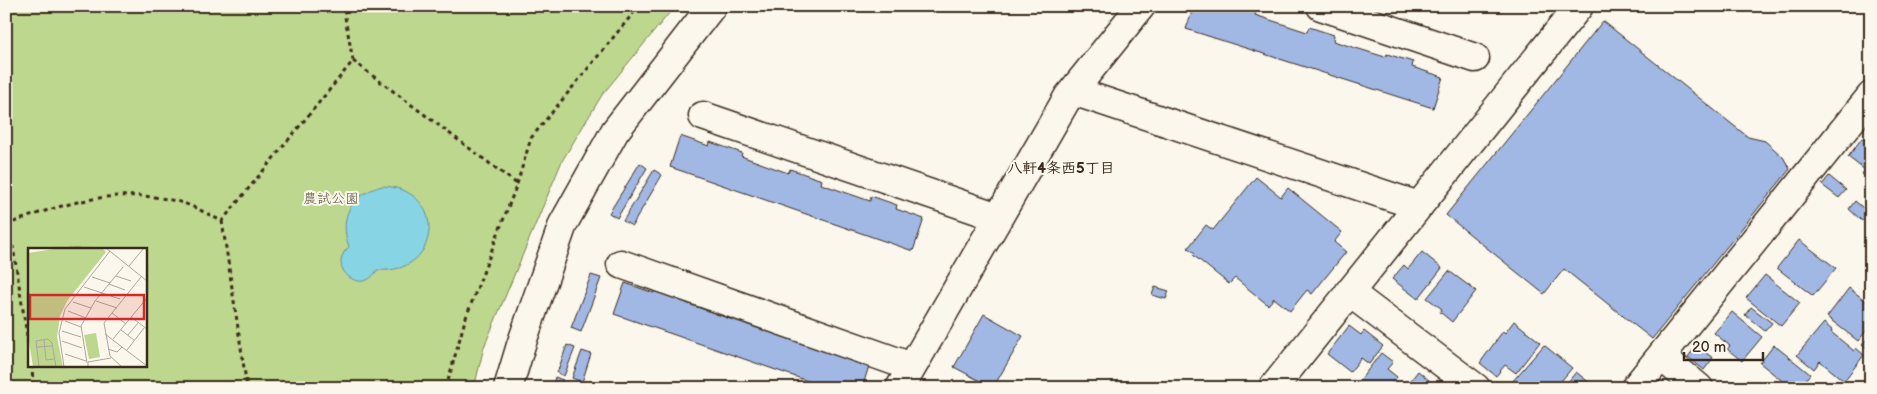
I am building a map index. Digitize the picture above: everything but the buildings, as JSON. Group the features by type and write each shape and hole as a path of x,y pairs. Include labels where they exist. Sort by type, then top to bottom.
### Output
{"street":[{"path":"508,388 562,224 615,131 712,6"},
{"path":"621,264 906,377 1068,97 1141,6"},
{"path":"1321,6 1475,58"},
{"path":"1273,388 1579,6"},
{"path":"1073,91 1418,206"},
{"path":"1635,388 1866,110"},
{"path":"703,116 998,217"},
{"path":"1349,292 1476,388"},
{"path":"1661,356 1699,388"}],"path":[{"path":"343,6 354,61 517,184"},
{"path":"446,388 465,320 517,184 531,138 639,6"},
{"path":"247,388 222,222 354,61"},
{"path":"6,225 49,209 94,198 139,196 181,202 222,222"},
{"path":"6,240 13,247 28,342"},
{"path":"32,366 34,388"}],"green space":[{"name":"農試公園","path":"6,6 675,6 602,95 562,161 484,347 474,388 6,388"}],"water":[{"path":"382,186 404,190 419,201 427,215 429,231 425,247 415,260 399,268 377,270 371,278 363,281 355,280 343,270 341,263 343,255 349,247 345,226 346,216 355,201 362,195"}],"district":[{"name":"八軒4条西5丁目","path":"1061,168"}]}
